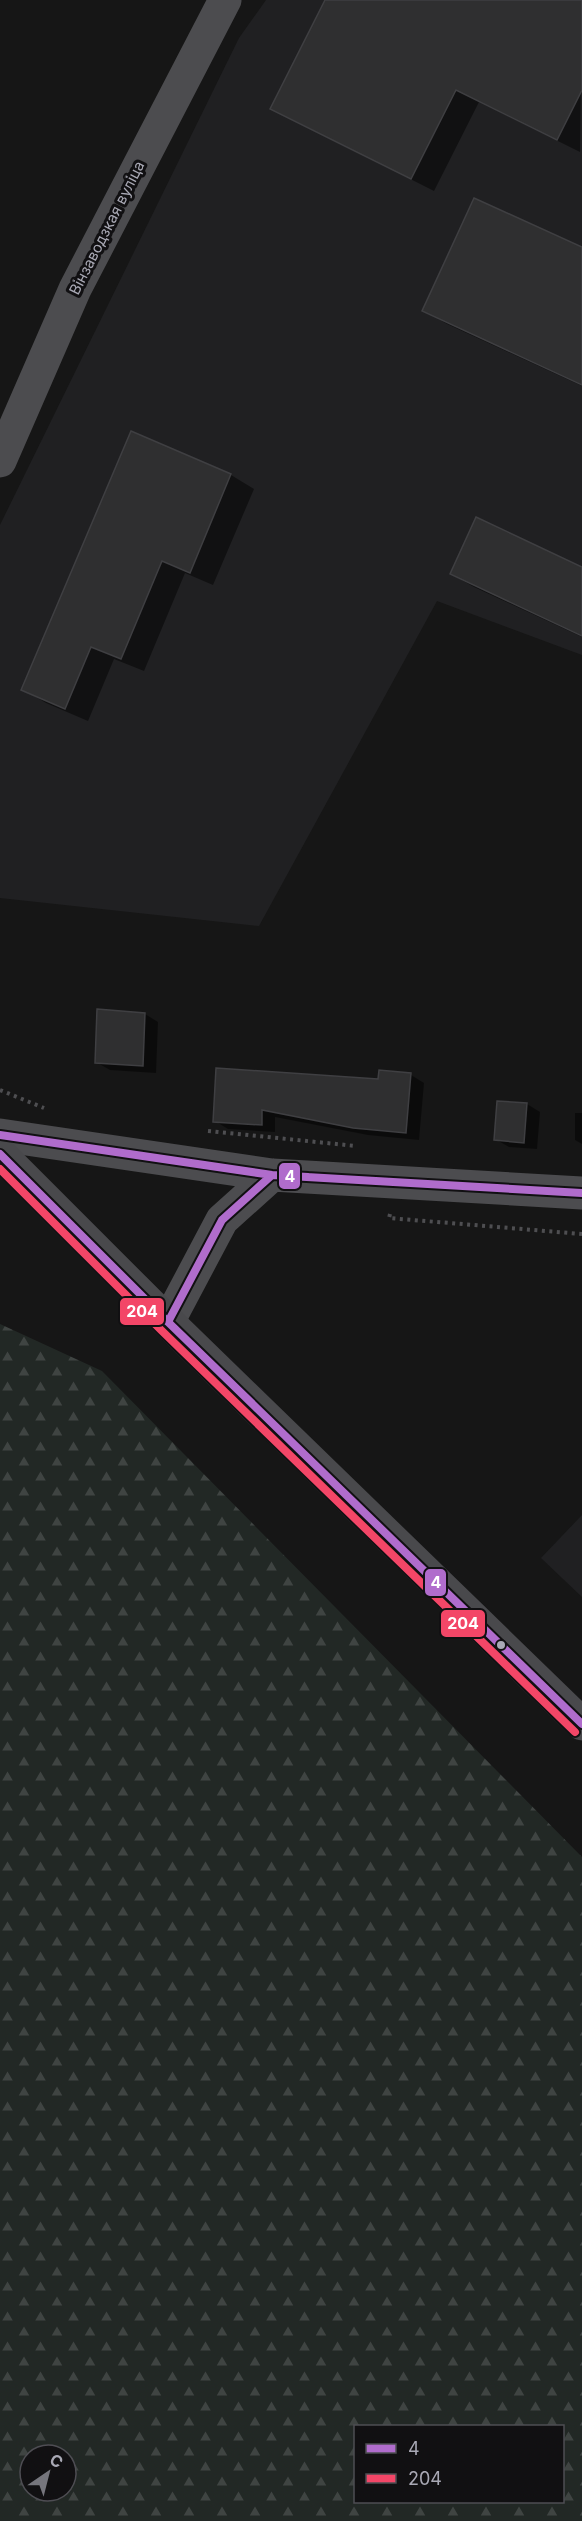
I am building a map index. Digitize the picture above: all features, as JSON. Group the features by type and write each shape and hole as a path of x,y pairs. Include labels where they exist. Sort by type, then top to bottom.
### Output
{"main road":[{"path":"0,1154 168,1322 582,1724"}],"street":[{"name":"Вінзаводзкая вуліца","path":"0,461 75,290 225,0"},
{"path":"0,1135 272,1175 582,1193"},
{"path":"168,1322 222,1220 272,1175"}],"shaded area":[{"path":"266,0 582,0 582,655 437,601 259,926 0,898 0,525 239,38"},
{"path":"582,1515 582,1597 541,1558"}],"green space":[{"path":"0,1324 102,1371 582,1857 582,2521 0,2521"}],"building":[{"path":"325,0 582,0 582,90 557,140 456,90 411,179 270,109"},
{"path":"474,198 582,247 582,385 422,311"},
{"path":"131,431 231,474 190,573 162,561 121,659 91,647 65,709 21,690"},
{"path":"476,517 582,567 582,636 450,574"},
{"path":"97,1009 145,1013 143,1066 95,1063"},
{"path":"216,1068 378,1079 379,1070 411,1073 406,1133 353,1128 262,1110 262,1125 213,1122"},
{"path":"497,1101 527,1103 524,1143 494,1140"}],"transit line":[{"name":"4","path":"0,1135 272,1175 582,1193"},
{"name":"4","path":"0,1154 168,1322 582,1724"},
{"name":"204","path":"0,1169 161,1330 575,1732"},
{"name":"4","path":"168,1322 222,1220 272,1175 308,1177"}]}
